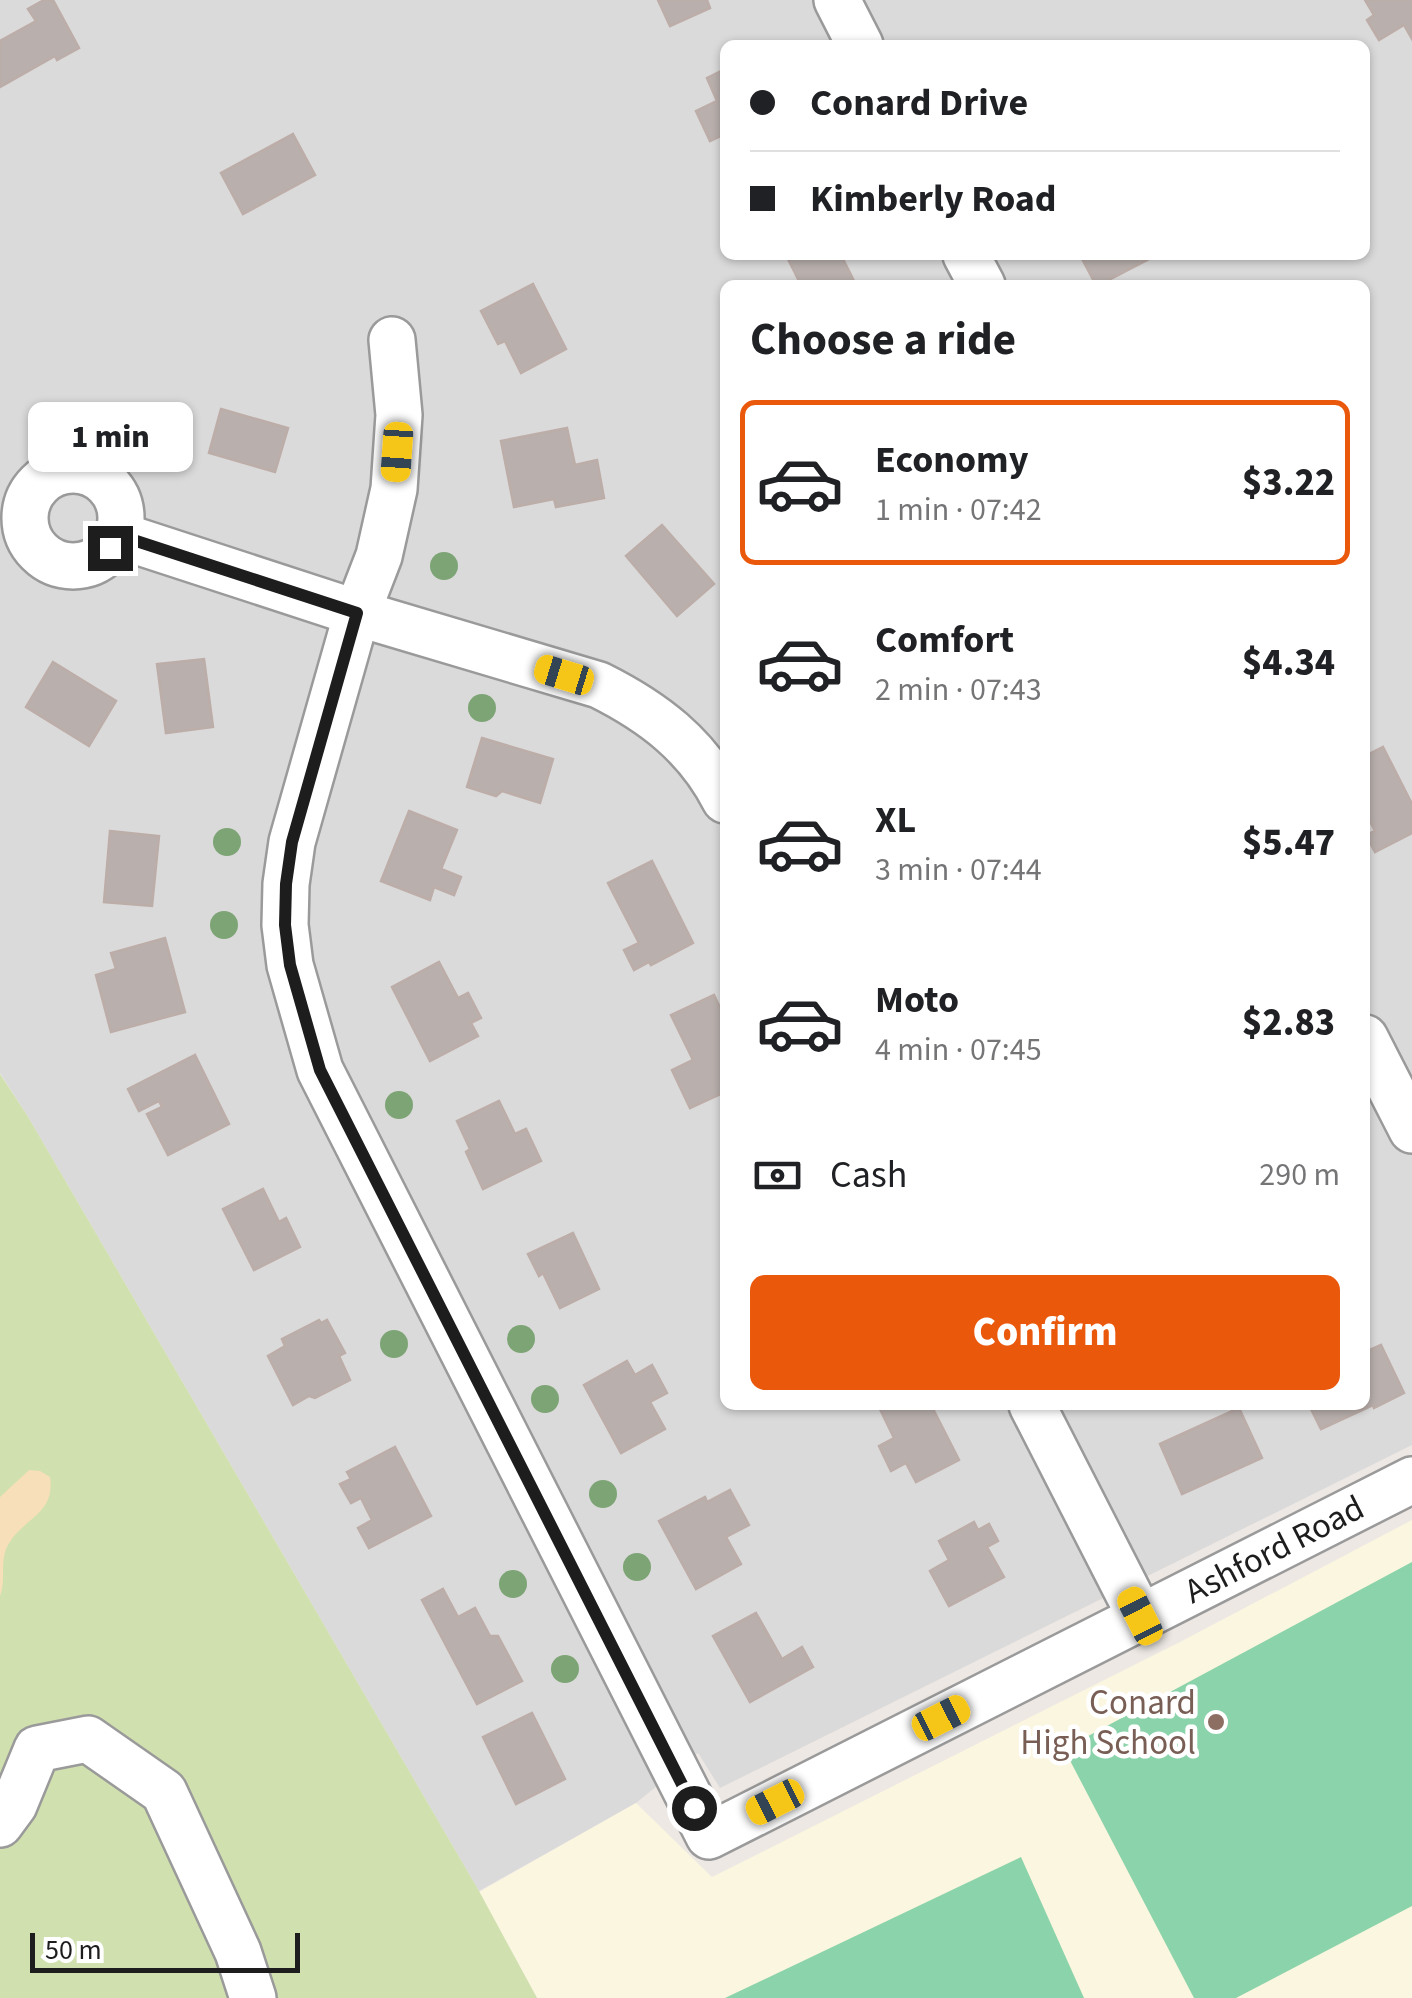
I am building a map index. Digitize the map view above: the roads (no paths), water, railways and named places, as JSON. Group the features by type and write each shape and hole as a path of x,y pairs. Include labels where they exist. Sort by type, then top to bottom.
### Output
{"street":[{"path":"837,0 857,40"},
{"path":"357,613 379,556 394,489 399,415 392,340"},
{"path":"118,535 357,613 599,685 657,718 683,740 704,764 720,791"},
{"name":"Ashford Road","path":"357,613 292,842 286,884 285,925 290,965 320,1070 709,1836 1412,1480"},
{"path":"1370,1048 1412,1130"},
{"path":"1035,1410 1140,1616"},
{"path":"0,1824 14,1805 37,1749 88,1739 164,1792 238,1952 253,1998"}],"place":[{"name":"Conard High School","path":"1216,1722"}]}
